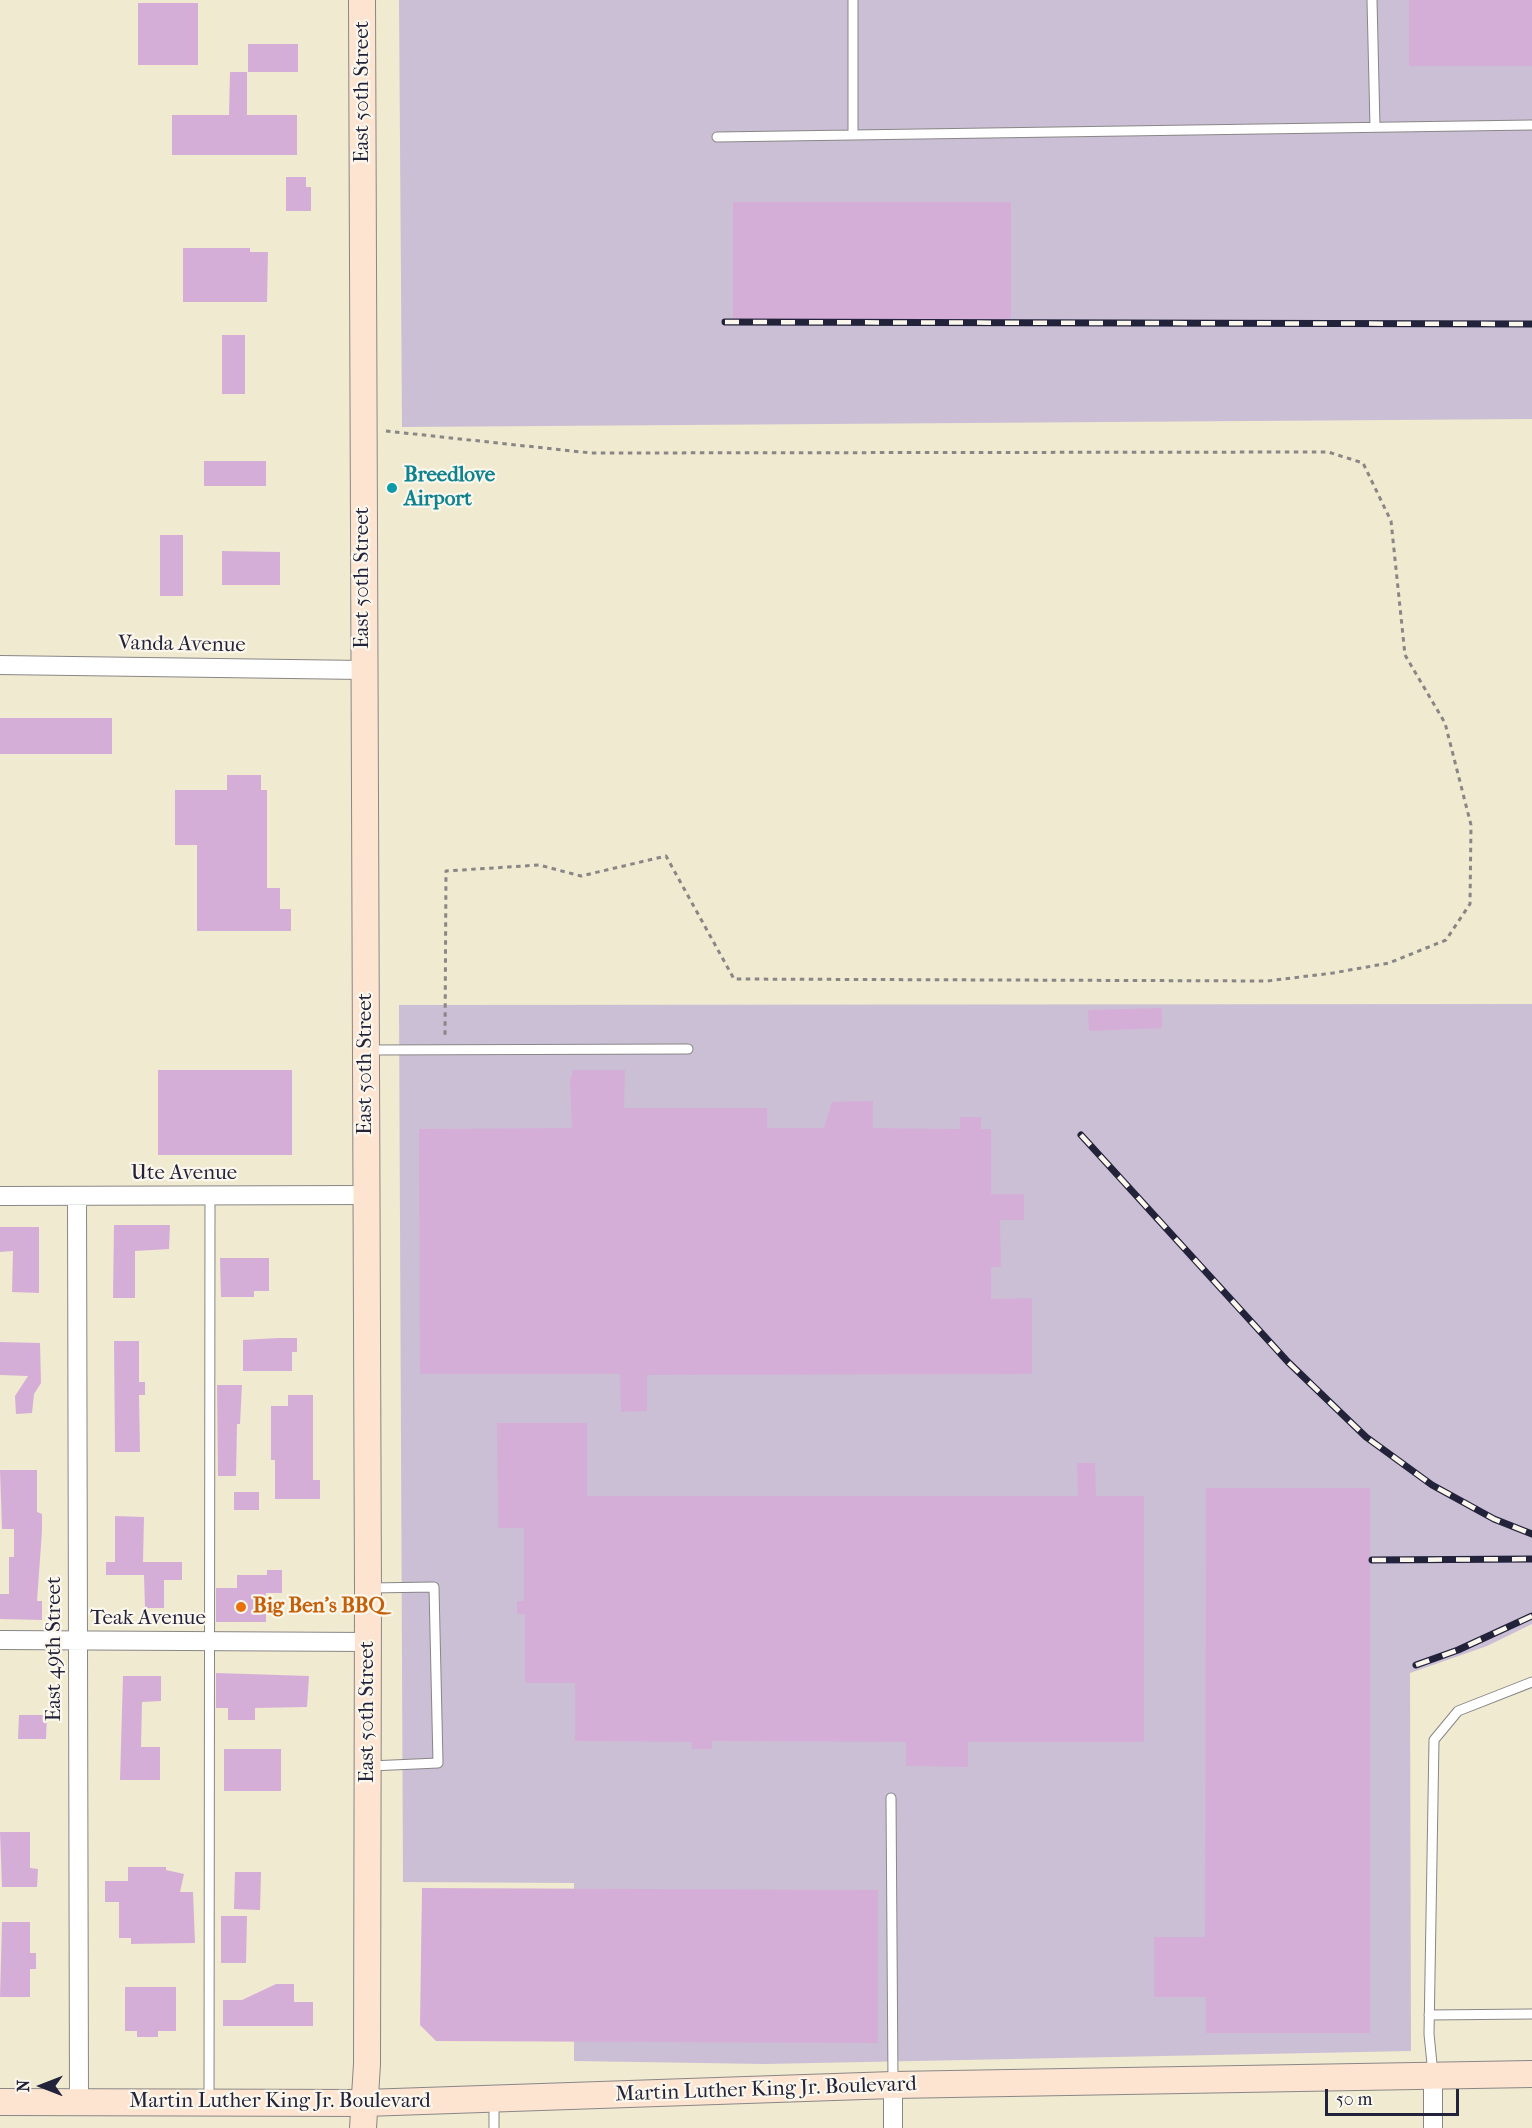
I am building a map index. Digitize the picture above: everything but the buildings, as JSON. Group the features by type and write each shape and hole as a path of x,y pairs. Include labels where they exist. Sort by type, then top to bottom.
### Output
{"main road":[{"name":"East 50th Street","path":"362,0 368,1588 364,2116"},
{"name":"Martin Luther King Jr. Boulevard","path":"0,2102 209,2103 364,2116 494,2099 893,2085 1532,2074"}],"street":[{"name":"Vanda Avenue","path":"0,665 363,670"},
{"name":"Ute Avenue","path":"0,1196 367,1195"},
{"name":"East 49th Street","path":"77,1196 79,2103"},
{"name":"Teak Avenue","path":"0,1640 368,1642"},
{"path":"1433,2076 1433,2128"},
{"path":"893,2085 893,2128"}],"lane":[{"path":"853,135 854,0"},
{"path":"1372,0 1375,127"},
{"path":"717,137 1532,125"},
{"path":"366,1050 688,1049"},
{"path":"209,2103 210,1197"},
{"path":"367,1766 438,1763 434,1587 368,1588"},
{"path":"1433,2076 1429,2015 1434,1740 1458,1711 1532,1683"},
{"path":"891,1798 893,2085"},
{"path":"1429,2015 1532,2014"},
{"path":"494,2099 494,2128"}],"path":[{"path":"363,428 591,453 1328,452 1363,463 1391,521 1405,655 1445,723 1471,825 1470,904 1446,940 1389,963 1267,981 734,979 666,856 581,876 539,865 446,871 445,1050"}],"shaded area":[{"path":"399,0 1532,0 1532,419 402,427"},
{"path":"1532,1004 1532,1624 1487,1646 1410,1673 1411,2051 765,2064 574,2061 574,1883 403,1882 399,1005"}],"railway":[{"path":"725,322 1532,324"},
{"path":"1081,1135 1288,1362 1366,1437 1432,1485 1494,1519 1532,1534"},
{"path":"1372,1560 1532,1559"},
{"path":"1416,1665 1458,1650 1532,1616"}],"place":[{"name":"Breedlove Airport","path":"392,488"},
{"name":"Big Ben's BBQ","path":"241,1607"}]}
